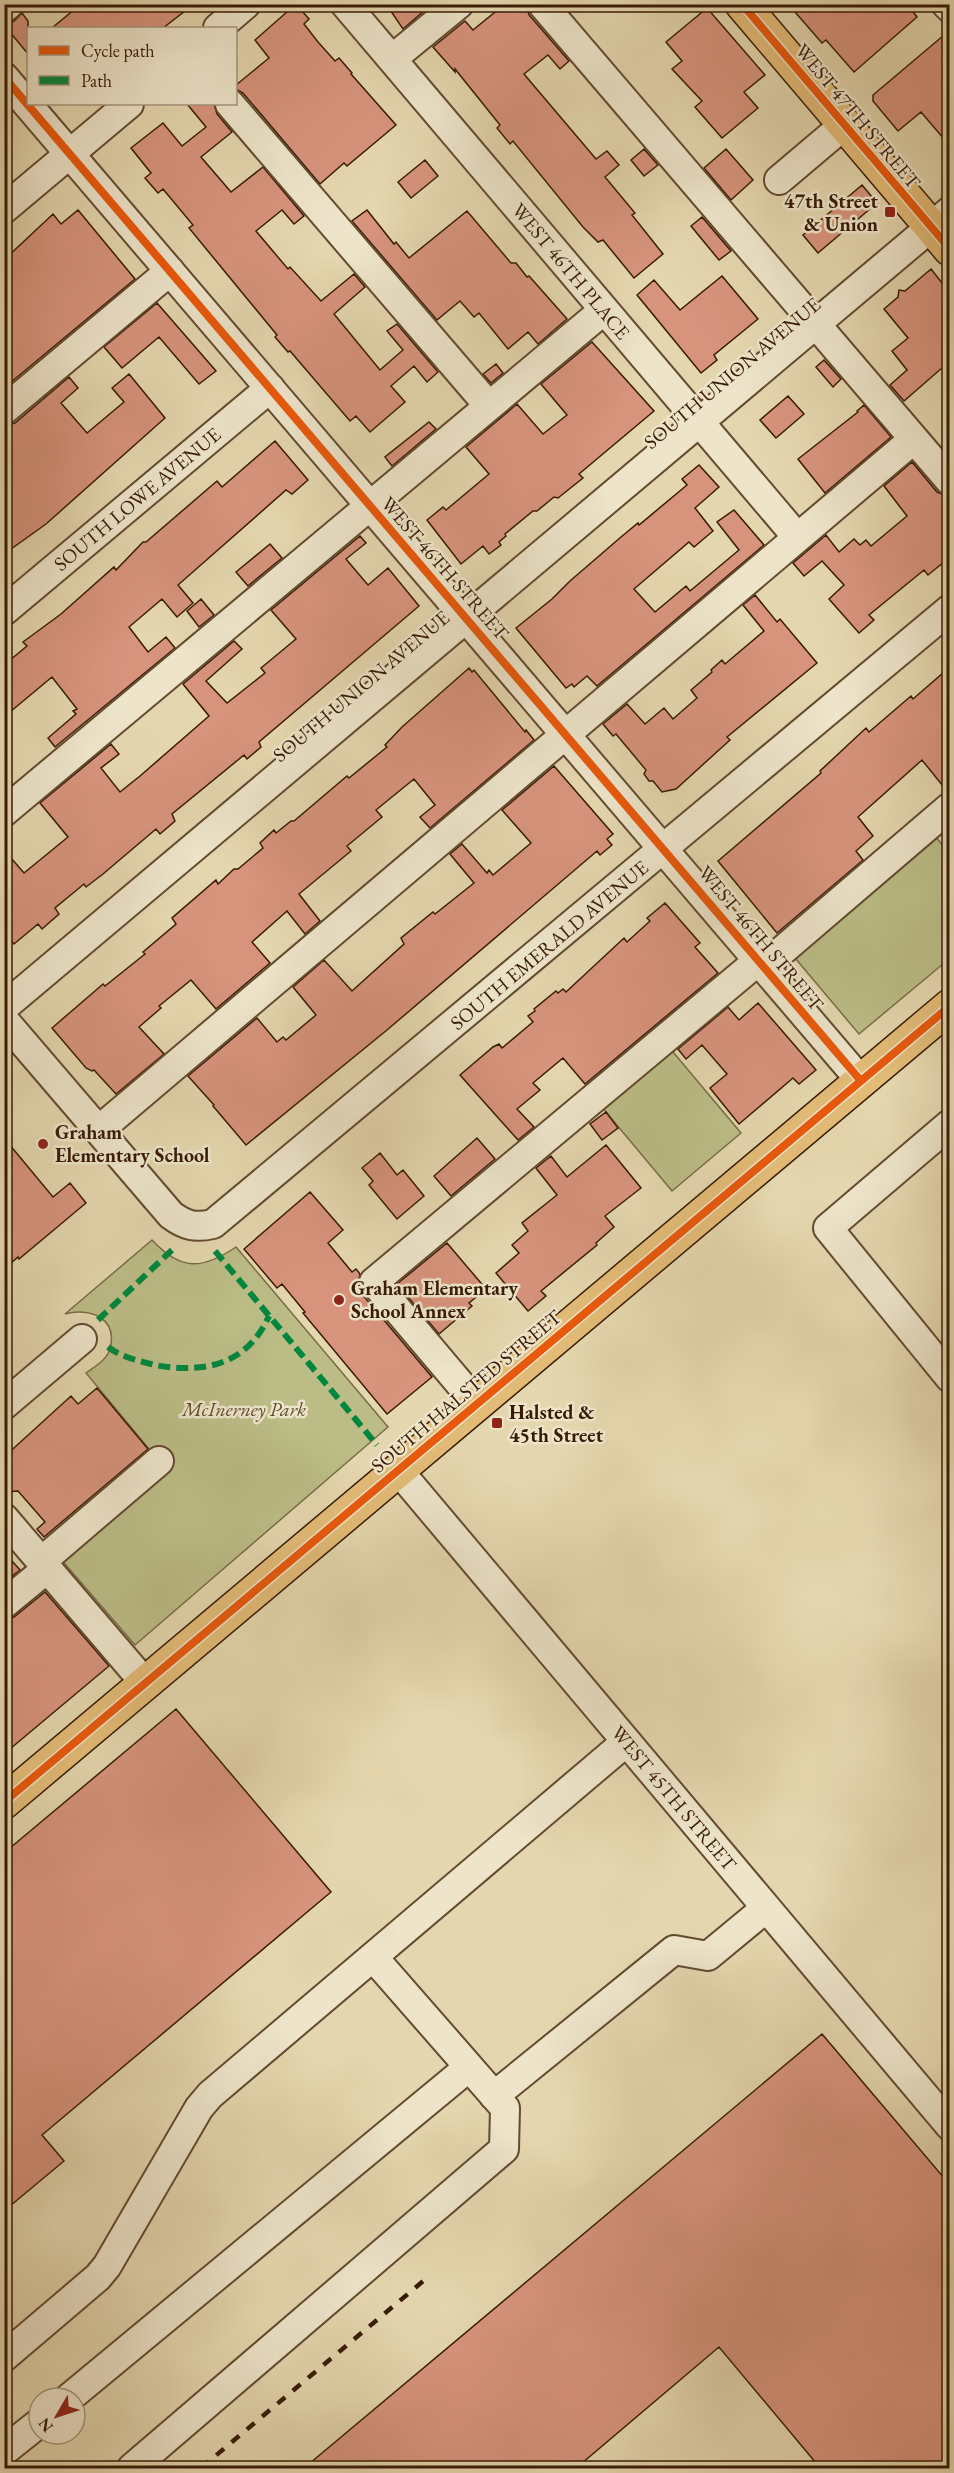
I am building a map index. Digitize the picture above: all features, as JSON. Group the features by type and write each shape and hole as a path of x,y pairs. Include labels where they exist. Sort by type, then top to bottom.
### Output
{"main road":[{"name":"WEST 47TH STREET","path":"742,4 844,125 943,229"},
{"name":"SOUTH HALSTED STREET","path":"4,1802 950,1006"}],"street":[{"path":"4,8 9,4"},
{"path":"219,27 246,4"},
{"name":"WEST 46TH PLACE","path":"345,4 797,537"},
{"path":"392,60 459,4"},
{"path":"542,4 950,481"},
{"path":"946,4 950,8"},
{"name":"WEST 46TH STREET","path":"4,77 27,104"},
{"name":"WEST 46TH STREET","path":"28,105 861,1081"},
{"path":"4,208 128,105"},
{"path":"231,105 489,406"},
{"path":"778,180 844,125"},
{"name":"SOUTH UNION AVENUE","path":"4,1007 816,324 943,229"},
{"path":"4,410 170,271"},
{"path":"4,812 604,310"},
{"name":"SOUTH LOWE AVENUE","path":"4,610 270,388"},
{"path":"4,1020 99,1130 914,439"},
{"name":"SOUTH EMERALD AVENUE","path":"99,1130 171,1215 185,1225 200,1227 213,1224 228,1214 950,609"},
{"path":"477,1404 374,1282 950,807"},
{"path":"950,1124 828,1228 950,1378"},
{"path":"4,1405 82,1339"},
{"path":"4,1604 159,1461"},
{"name":"WEST 45TH STREET","path":"398,1470 950,2126"},
{"path":"4,1518 146,1683"},
{"path":"4,2356 98,2277 107,2266 199,2108 210,2095 626,1742"},
{"path":"494,2096 674,1950 708,1956 766,1908"},
{"path":"132,2469 504,2149 505,2109 373,1957"},
{"path":"84,2386 469,2067"},
{"path":"18,2469 4,2451 27,2433"}],"green space":[{"path":"931,831 949,853 949,959 859,1034 790,952"},
{"path":"668,1046 741,1133 672,1191 601,1106"},
{"name":"McInerney Park","path":"152,1240 173,1257 192,1264 213,1260 236,1247 388,1427 135,1645 59,1557 159,1461 86,1373 103,1360 110,1349 110,1329 106,1322 100,1317 84,1312 65,1314"}],"building":[{"path":"81,4 194,4 164,27 53,27"},
{"path":"296,4 309,19 304,24 318,42 335,61 339,58 396,125 347,166 344,163 320,184 243,93 237,90 237,84 269,58 255,40"},
{"path":"386,4 432,4 403,29"},
{"path":"505,4 526,4 529,15 569,61 560,69 548,55 524,74 596,159 607,151 619,165 605,177 635,213 632,215 663,254 634,278 603,240 598,242 583,227 513,141 510,144 497,128 500,125 455,69 455,72 433,47 465,21 473,30"},
{"path":"788,4 907,4 917,17 854,72 826,40 822,43"},
{"path":"707,8 765,75 744,92 758,108 722,138 695,107 702,101 672,69 682,61 666,42"},
{"path":"22,13 28,21 27,53 4,25 14,21"},
{"path":"950,30 950,146 921,112 898,131 873,101 873,95"},
{"path":"188,105 214,105 217,114 232,132 201,157 231,192 263,167 304,216 294,224 282,210 256,231 288,269 290,267 321,301 354,274 365,287 334,314 380,370 403,350 387,331 397,324 438,372 427,382 414,366 391,386 405,402 370,432 356,416 350,421 290,351 288,352 275,337 277,335 189,228 193,225 163,189 158,193 145,178 151,173 131,148 163,123 182,146 206,127"},
{"path":"644,149 658,165 644,176 631,160"},
{"path":"726,149 753,180 731,200 704,168"},
{"path":"425,160 438,176 411,198 398,182"},
{"path":"862,185 877,203 818,253 803,235"},
{"path":"78,210 135,279 4,388 4,260 53,214 61,224"},
{"path":"367,210 394,244 396,242 409,258 467,211 511,263 516,263 527,277 529,276 567,319 538,344 528,332 508,349 479,313 474,317 460,301 437,320 352,221"},
{"path":"702,217 731,251 719,260 691,226"},
{"path":"931,269 950,293 950,361 904,401 890,385 907,370 892,351 908,338 884,309 898,297 899,290 905,291"},
{"path":"722,276 758,319 714,355 717,360 701,373 637,295 654,280 680,310"},
{"path":"157,303 216,371 199,384 159,337 122,368 104,347"},
{"path":"592,342 654,411 579,474 583,478 558,498 554,497 537,511 533,511 505,534 506,536 499,542 501,545 489,554 483,546 461,564 427,520 443,507 446,510 489,474 466,447 517,404 543,434 567,415 541,384"},
{"path":"824,360 841,379 833,387 816,367"},
{"path":"496,364 503,373 491,383 483,374"},
{"path":"129,374 165,418 46,524 4,554 4,482 9,478 4,472 4,426 15,423 69,377 78,388 61,403 87,433 124,402 112,388"},
{"path":"788,396 804,414 776,438 760,420"},
{"path":"864,405 891,437 825,493 798,459"},
{"path":"429,422 436,429 392,466 385,457"},
{"path":"275,441 308,480 292,494 286,490 178,585 193,603 177,617 162,599 129,627 148,652 166,637 175,648 55,747 48,738 76,714 73,711 77,709 52,677 4,717 4,665 27,646 23,642 61,614 114,567 116,570 143,542 146,542 217,481 222,487"},
{"path":"912,462 937,492 950,497 950,557 928,575 924,570 869,615 874,620 859,633 829,599 844,585 822,561 804,576 793,563 826,535 839,552 854,539 860,545 866,540 871,546 907,516 884,486"},
{"path":"699,465 719,487 695,508 713,531 694,547 689,542 634,589 655,612 686,586 690,591 739,550 717,522 734,510 764,545 597,686 587,676 574,687 572,684 566,688 516,628 621,537 687,485 682,479"},
{"path":"360,536 366,543 346,559 368,585 388,568 419,606 259,742 261,747 247,759 244,755 172,814 175,821 160,834 156,829 103,874 86,887 84,884 55,908 59,914 42,929 38,924 14,944 4,931 4,850 24,873 68,837 40,803 111,744 119,754 101,768 120,792 140,776 209,716 183,684 234,641 242,649 206,681 227,703 265,673 261,668 296,639 271,610"},
{"path":"270,544 282,558 248,586 236,572"},
{"path":"755,595 777,622 780,619 817,663 727,737 730,740 676,789 662,792 653,781 649,781 644,774 646,770 616,734 613,736 603,724 627,704 645,724 664,708 673,719 697,698 691,690 712,672 711,670 722,660 725,664 764,631 743,605"},
{"path":"201,599 214,615 199,627 187,611"},
{"path":"950,667 950,791 947,791 922,760 858,817 873,836 856,851 863,860 777,933 718,861 821,773 820,771 866,728 869,732 911,696 913,699"},
{"path":"469,668 472,672 474,670 534,740 430,828 420,817 435,805 414,779 376,810 382,817 347,846 351,851 299,894 320,921 305,934 287,911 252,942 270,963 216,1009 191,980 159,1006 161,1008 139,1027 164,1054 116,1094 94,1070 86,1068 52,1028 103,984 105,986 145,954 143,952 176,924 172,918 216,880 218,884 263,848 260,843 274,830 276,833 294,821 347,776 349,778 387,747 385,745 402,727"},
{"path":"554,766 613,834 607,839 612,845 600,855 597,851 387,1030 246,1145 188,1076 257,1018 277,1042 283,1037 286,1040 316,1015 293,987 324,960 352,991 404,944 401,938 474,883 450,854 462,844 487,873 489,870 493,875 531,843 502,810"},
{"path":"665,903 700,943 695,947 718,973 585,1084 563,1058 533,1083 540,1090 517,1109 534,1127 518,1140 460,1075 493,1047 499,1044 502,1048 533,1022 528,1016 535,1011 534,1009 556,991 558,993 563,989 566,992 624,938 627,942 650,921 647,918"},
{"path":"758,1003 816,1070 799,1084 793,1078 739,1124 710,1088 727,1074 702,1045 686,1059 678,1049 728,1007 739,1020"},
{"path":"606,1112 618,1128 602,1140 590,1124"},
{"path":"4,1138 53,1197 70,1183 86,1203 4,1269"},
{"path":"477,1138 495,1159 451,1196 434,1176"},
{"path":"606,1145 641,1188 605,1216 614,1227 596,1243 597,1245 541,1291 546,1296 528,1311 496,1273 519,1253 512,1245 528,1231 522,1223 557,1195 536,1168 551,1156 567,1177"},
{"path":"380,1153 397,1175 403,1170 424,1196 397,1219 369,1185 373,1181 362,1168"},
{"name":"Graham Elementary School Annex","path":"310,1192 343,1230 328,1243 352,1272 356,1269 360,1274 358,1284 361,1293 432,1377 387,1414 303,1313 305,1312 282,1284 277,1288 244,1249"},
{"path":"447,1243 486,1289 469,1303 472,1306 439,1334 397,1284"},
{"path":"97,1388 148,1449 44,1537 37,1529 45,1522 18,1491 4,1492 8,1479 4,1475 4,1457 71,1396 78,1404"},
{"path":"4,1552 20,1570 4,1582"},
{"path":"45,1592 109,1666 4,1754 4,1620 14,1617"},
{"path":"176,1709 331,1892 42,2135 64,2161 4,2211 4,1853"},
{"path":"822,2034 950,2185 950,2469 821,2469 719,2347 575,2469 303,2469"}],"railway":[{"path":"201,2468 428,2277"}],"marked path":[{"path":"98,1320 172,1250"},
{"path":"215,1251 377,1445"},
{"path":"108,1347 124,1356 155,1365 190,1368 207,1366 222,1362 249,1346 260,1333 269,1316"}],"cycle path":[{"path":"742,4 950,249"},
{"path":"4,77 27,104"},
{"path":"28,105 861,1081"},
{"path":"4,1802 950,1006"}],"place":[{"name":"47th Street & Union","path":"890,212"},
{"name":"Graham Elementary School","path":"43,1144"},
{"name":"Graham Elementary School Annex","path":"339,1300"},
{"name":"Halsted & 45th Street","path":"497,1423"}]}
